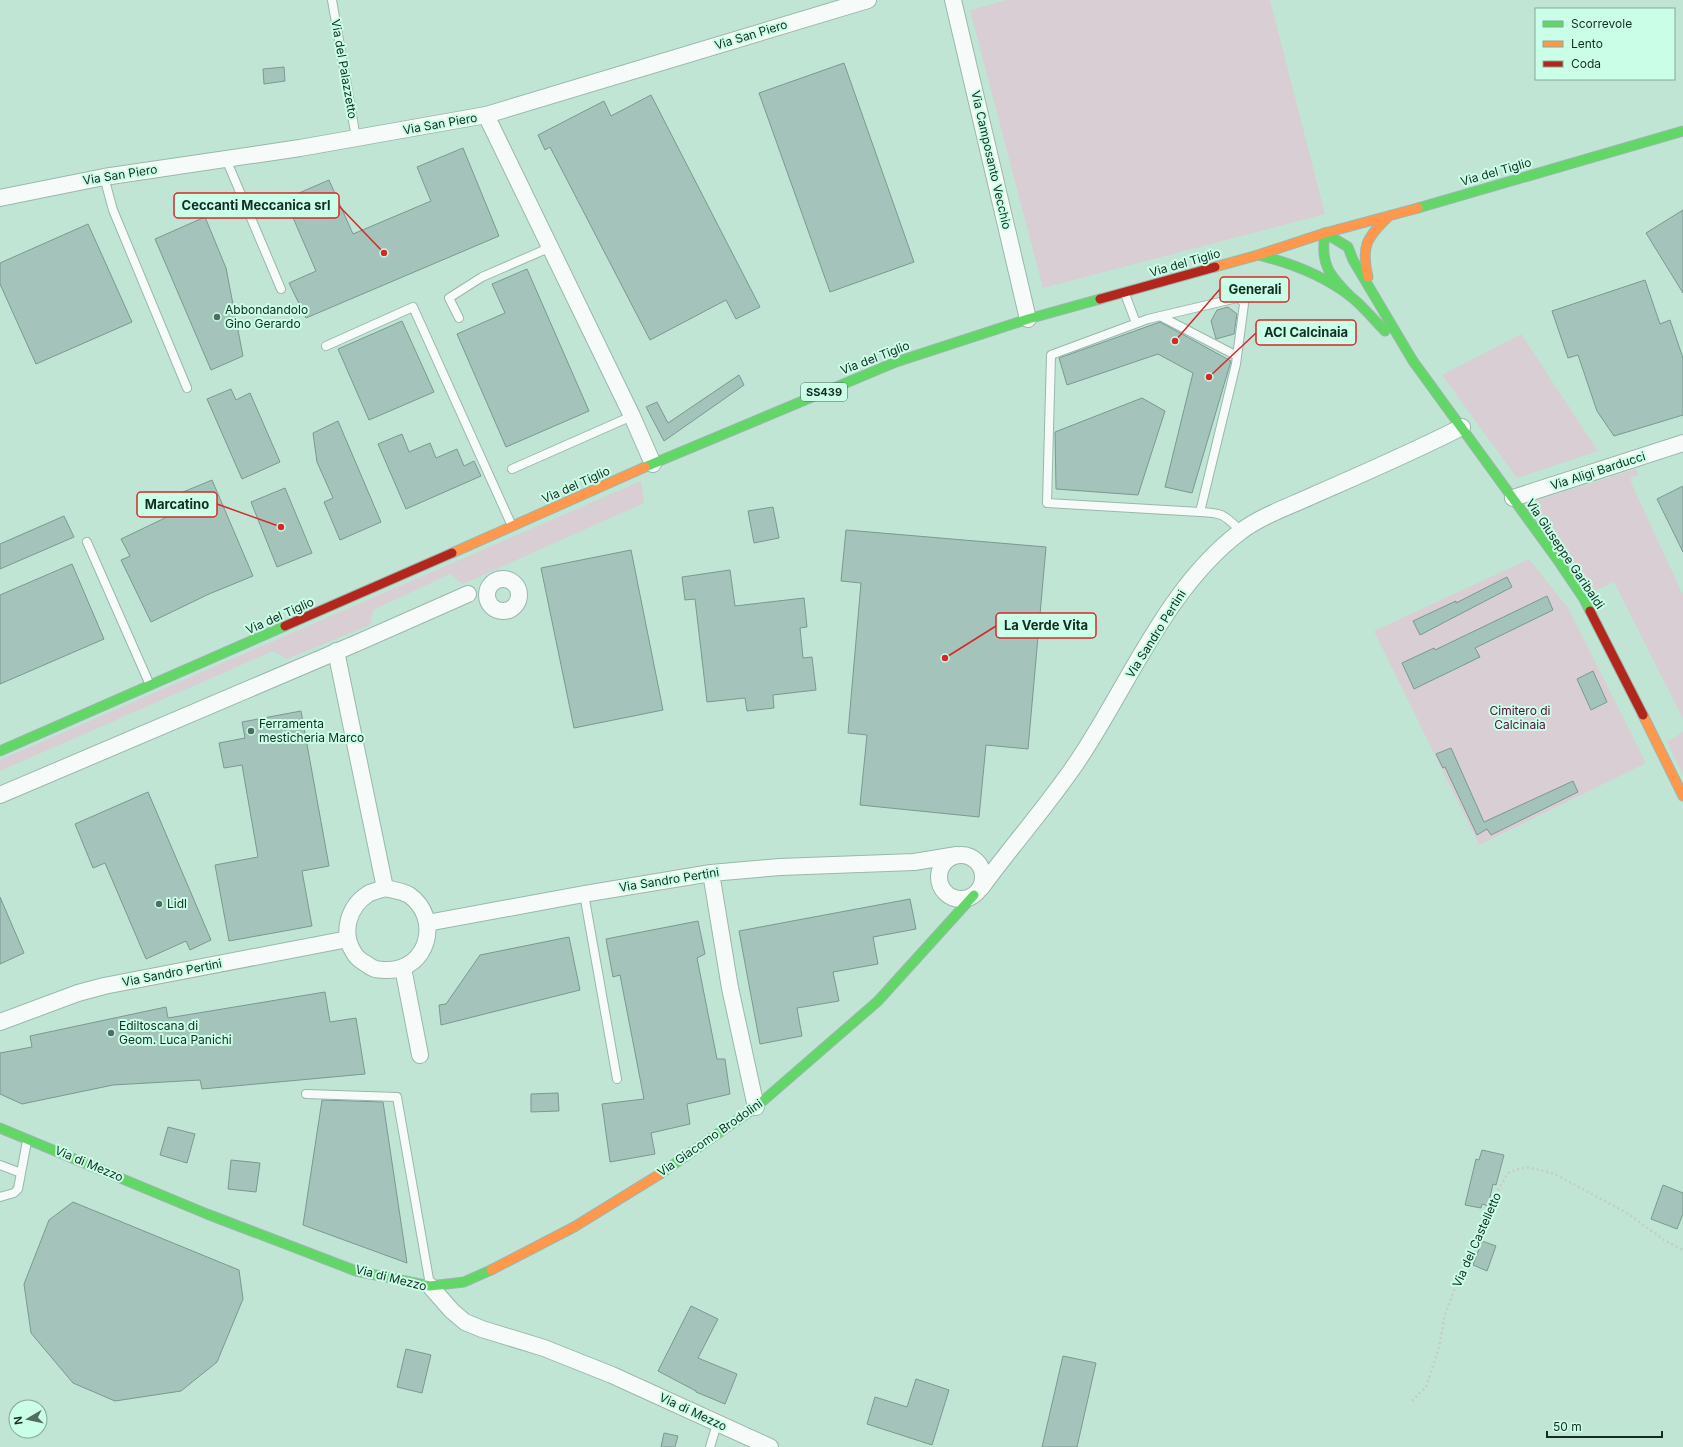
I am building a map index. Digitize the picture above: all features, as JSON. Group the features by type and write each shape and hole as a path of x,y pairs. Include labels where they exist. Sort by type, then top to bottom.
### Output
{"street":[{"name":"Via San Piero","path":"0,198 104,177 226,159 486,116 868,0"},
{"name":"Via Camposanto Vecchio","path":"953,0 1028,319"},
{"path":"486,116 551,247 632,416 653,464"},
{"name":"Via del Tiglio","path":"0,751 151,686 653,464 896,362 1028,319 1258,255 1325,233 1388,217 1683,131"},
{"path":"1372,292 1365,265 1364,252 1366,241 1371,232 1388,217"},
{"path":"1325,233 1348,247 1353,260 1413,361 1333,278 1324,261 1322,253 1325,233"},
{"path":"1258,255 1278,260 1312,272 1350,296"},
{"name":"Via Giuseppe Garibaldi","path":"1413,361 1584,598 1629,685 1683,796"},
{"name":"Via Sandro Pertini","path":"977,891 1050,802 1080,758 1161,622 1180,595 1216,552 1241,531 1270,515 1429,444 1462,427"},
{"name":"Via Aligi Barducci","path":"1513,498 1683,443"},
{"path":"0,795 502,579 513,583 518,588 519,601 516,606 509,611 503,612 493,608 477,595 468,594"},
{"path":"488,603 487,592 489,587 494,582"},
{"path":"336,651 385,888"},
{"name":"Via Sandro Pertini","path":"427,923 584,894 711,873 780,867 914,862 963,855 982,857 994,855 1011,848"},
{"path":"914,862 928,870 943,889 950,896 958,899 966,898 977,891 983,882 982,869 974,859 963,855 950,858 943,863 939,875 943,889 951,905 951,913 948,924"},
{"path":"711,873 730,988 756,1107"},
{"path":"385,888 408,895 422,909 427,923 428,934 422,951 410,964 396,970 380,970 372,968 359,960 348,939 347,926 353,908 368,894 385,888"},
{"name":"Via Giacomo Brodolini","path":"430,1286 464,1282 480,1276 574,1227 667,1169 756,1107 878,1001 977,891"},
{"name":"Via Sandro Pertini","path":"0,1022 78,993 104,986 348,939"},
{"path":"403,968 420,1055"},
{"name":"Via di Mezzo","path":"0,1128 207,1214 356,1271 430,1286 452,1311 465,1322 482,1329 544,1348 612,1375 770,1447"}],"lane":[{"name":"Via del Palazzetto","path":"332,0 356,138"},
{"path":"226,159 281,289"},
{"path":"104,177 112,210 188,388"},
{"path":"459,318 449,298 482,277 551,247"},
{"path":"1124,292 1136,323"},
{"path":"1200,512 1238,356 1244,304 1241,299 1237,298 1136,323 1051,354 1047,503 1200,512 1219,513 1225,516 1241,531"},
{"path":"326,346 413,307 512,527"},
{"path":"1160,316 1238,356"},
{"path":"512,469 632,416"},
{"path":"86,542 151,686"},
{"path":"584,894 617,1079"},
{"path":"306,1094 397,1097 430,1286"},
{"path":"0,1197 14,1193 18,1189 28,1139"},
{"path":"0,1165 21,1173"},
{"path":"710,1447 717,1424"}],"path":[{"name":"Via del Castelletto","path":"1412,1401 1426,1387 1439,1348 1445,1314 1473,1242 1492,1200 1508,1173 1527,1167 1555,1174 1627,1213 1664,1240 1683,1250"}],"green space":[{"path":"1007,0 1270,0 1325,214 1043,288 970,10"},
{"path":"1521,334 1598,451 1517,478 1442,375"},
{"path":"1636,469 1639,475 1630,478 1633,487 1683,595 1683,719 1614,582 1593,592 1529,503"},
{"path":"641,481 644,503 463,584 450,574 373,610 370,625 287,659 273,651 0,771 0,760"},
{"name":"Cimitero di Calcinaia","path":"1529,559 1568,608 1646,763 1479,845 1374,631"},
{"path":"1683,732 1683,775 1667,742"}],"building":[{"path":"844,63 914,262 830,292 759,93"},
{"path":"284,67 285,81 264,84 263,69"},
{"path":"651,95 760,307 736,319 726,300 650,340 550,147 545,150 538,135 604,101 611,116"},
{"path":"463,148 499,236 306,318 289,283 316,271 285,199 329,180 353,234 431,201 417,167"},
{"path":"1683,210 1683,293 1646,233"},
{"path":"205,217 226,268 243,356 211,370 155,239"},
{"path":"88,224 132,322 36,364 0,284 0,263"},
{"path":"527,269 589,411 506,447 457,334 505,313 492,284"},
{"path":"1645,280 1660,324 1670,320 1683,358 1683,415 1614,436 1597,411 1578,355 1568,358 1552,311"},
{"path":"1228,307 1237,314 1234,334 1216,339 1211,321 1217,310"},
{"path":"402,321 434,392 369,420 338,349"},
{"path":"1160,322 1231,361 1192,493 1165,487 1193,373 1158,354 1067,385 1059,358"},
{"path":"739,375 744,385 664,441 646,407 657,402 668,423"},
{"path":"231,389 236,400 250,393 280,462 242,479 207,399"},
{"path":"1142,398 1165,411 1138,495 1056,489 1055,432"},
{"path":"338,421 381,522 340,540 324,502 333,498 317,462 313,433"},
{"path":"402,434 409,452 430,443 436,458 457,449 464,466 474,461 481,476 406,509 378,444"},
{"path":"212,480 253,576 209,594 151,622 121,560 130,556 121,539 165,518 159,502"},
{"path":"1683,486 1683,552 1657,499"},
{"path":"285,488 312,553 277,567 251,502"},
{"path":"773,507 779,538 754,543 748,511"},
{"path":"64,516 74,537 0,569 0,544"},
{"path":"846,530 1046,547 1028,749 986,745 979,817 860,805 867,735 848,733 861,583 841,581"},
{"path":"631,550 663,710 574,728 541,568"},
{"path":"72,564 104,639 0,684 0,595"},
{"path":"730,570 735,606 804,598 807,627 800,628 803,658 812,657 816,690 773,695 774,708 747,711 745,698 707,702 695,599 685,600 682,577"},
{"path":"1507,577 1512,587 1420,635 1413,621 1456,601 1456,603"},
{"path":"1547,596 1553,610 1475,648 1480,657 1414,689 1402,663 1434,648 1435,650"},
{"path":"1593,671 1607,702 1591,710 1577,679"},
{"path":"301,711 329,866 302,871 312,926 229,941 215,865 258,857 242,765 224,768 219,743 245,738 242,722"},
{"path":"1451,748 1484,822 1573,781 1578,792 1491,835 1487,829 1477,835 1445,767 1443,768 1436,754"},
{"name":"Lidl","path":"148,792 211,940 190,950 186,941 146,959 105,863 93,868 75,824"},
{"path":"0,897 24,953 0,964"},
{"path":"910,899 916,929 873,937 878,964 833,972 839,1001 797,1008 802,1036 760,1044 739,931"},
{"path":"698,921 705,954 697,958 717,1059 725,1059 730,1094 687,1104 690,1124 651,1133 655,1154 610,1162 602,1104 644,1099 620,975 613,977 606,939"},
{"path":"569,937 580,990 441,1025 439,1005 446,1004 480,955"},
{"path":"325,992 330,1022 356,1018 365,1074 202,1089 200,1080 113,1085 22,1104 0,1094 0,1053 32,1047 30,1036 166,1007 168,1018"},
{"path":"558,1093 559,1111 531,1112 531,1094"},
{"path":"322,1100 383,1102 407,1263 303,1225"},
{"path":"168,1127 195,1134 187,1163 160,1155"},
{"path":"1482,1150 1504,1155 1496,1185 1493,1184 1488,1206 1482,1204 1481,1208 1465,1205 1476,1159 1479,1160"},
{"path":"231,1160 260,1163 256,1192 228,1189"},
{"path":"1663,1185 1683,1193 1683,1214 1677,1229 1651,1219"},
{"path":"73,1202 239,1270 243,1299 217,1362 181,1391 115,1401 73,1383 31,1333 24,1284 49,1220"},
{"path":"1482,1241 1496,1246 1487,1271 1473,1265"},
{"path":"691,1306 718,1319 698,1358 737,1374 725,1404 696,1392 658,1371"},
{"path":"406,1349 431,1355 422,1393 397,1387"},
{"path":"1063,1356 1096,1363 1077,1447 1042,1447"},
{"path":"916,1379 949,1390 932,1445 867,1424 875,1397 907,1407"},
{"path":"664,1433 678,1436 675,1447 661,1447"}],"traffic: fast":[{"path":"1418,208 1683,131"},
{"path":"1350,296 1337,282 1325,261 1325,233 1348,247 1353,260 1413,361 1557,559 1584,599 1590,611"},
{"path":"1258,255 1294,266 1329,282 1355,300 1385,331"},
{"path":"645,467 896,362 1028,319 1100,299"},
{"path":"0,751 285,626"},
{"path":"660,1174 756,1107 878,1001 974,895"},
{"path":"0,1128 207,1214 356,1271 430,1286 464,1282 491,1270"}],"traffic: slow":[{"path":"1215,267 1258,255 1325,233 1418,208"},
{"path":"1368,277 1365,250 1370,237 1388,217"},
{"path":"452,553 645,467"},
{"path":"1643,715 1683,796"},
{"path":"491,1270 574,1227 660,1174"}],"traffic: jam":[{"path":"1100,299 1215,267"},
{"path":"285,626 452,553"},
{"path":"1590,611 1643,715"}],"place":[{"name":"Ceccanti Meccanica srl","path":"384,253"},
{"name":"Abbondandolo Gino Gerardo","path":"217,317"},
{"name":"Generali","path":"1175,341"},
{"name":"ACI Calcinaia","path":"1209,377"},
{"name":"Marcatino","path":"281,527"},
{"name":"La Verde Vita","path":"945,658"},
{"name":"Ferramenta mesticheria Marco","path":"251,731"},
{"name":"Lidl","path":"159,904"},
{"name":"Ediltoscana di Geom. Luca Panichi","path":"111,1033"}]}
